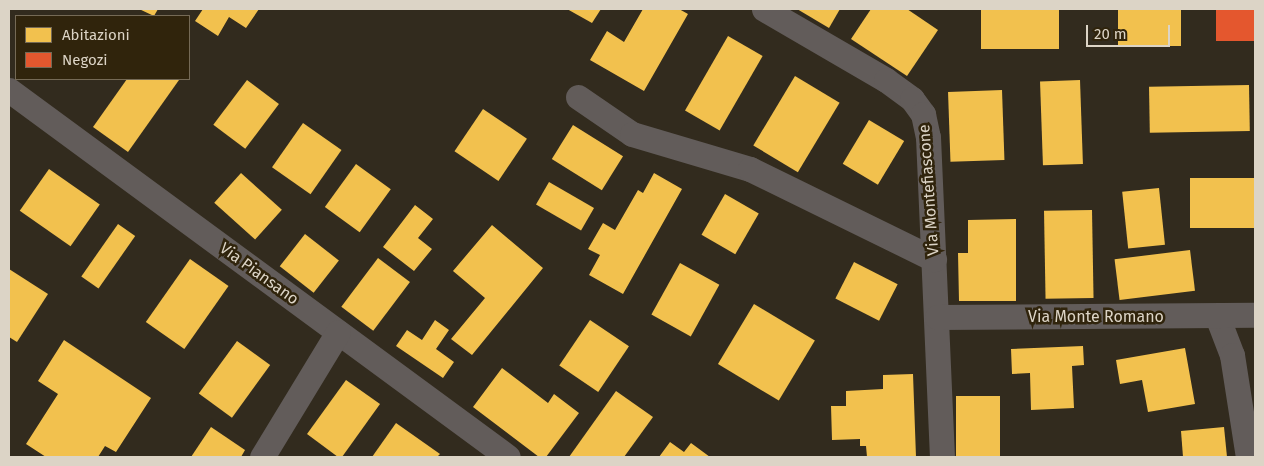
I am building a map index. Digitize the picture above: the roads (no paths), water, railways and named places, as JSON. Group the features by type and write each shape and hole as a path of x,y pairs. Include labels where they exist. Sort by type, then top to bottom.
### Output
{"street":[{"name":"Via Montefiascone","path":"764,9 853,58 886,80 918,106 928,132 942,457"},
{"name":"Via Piansano","path":"9,90 508,457"},
{"path":"578,98 632,134 750,169 934,259"},
{"name":"Via Monte Romano","path":"937,317 1255,315"},
{"path":"1216,316 1232,355 1248,457"},
{"path":"262,457 338,332"}]}
